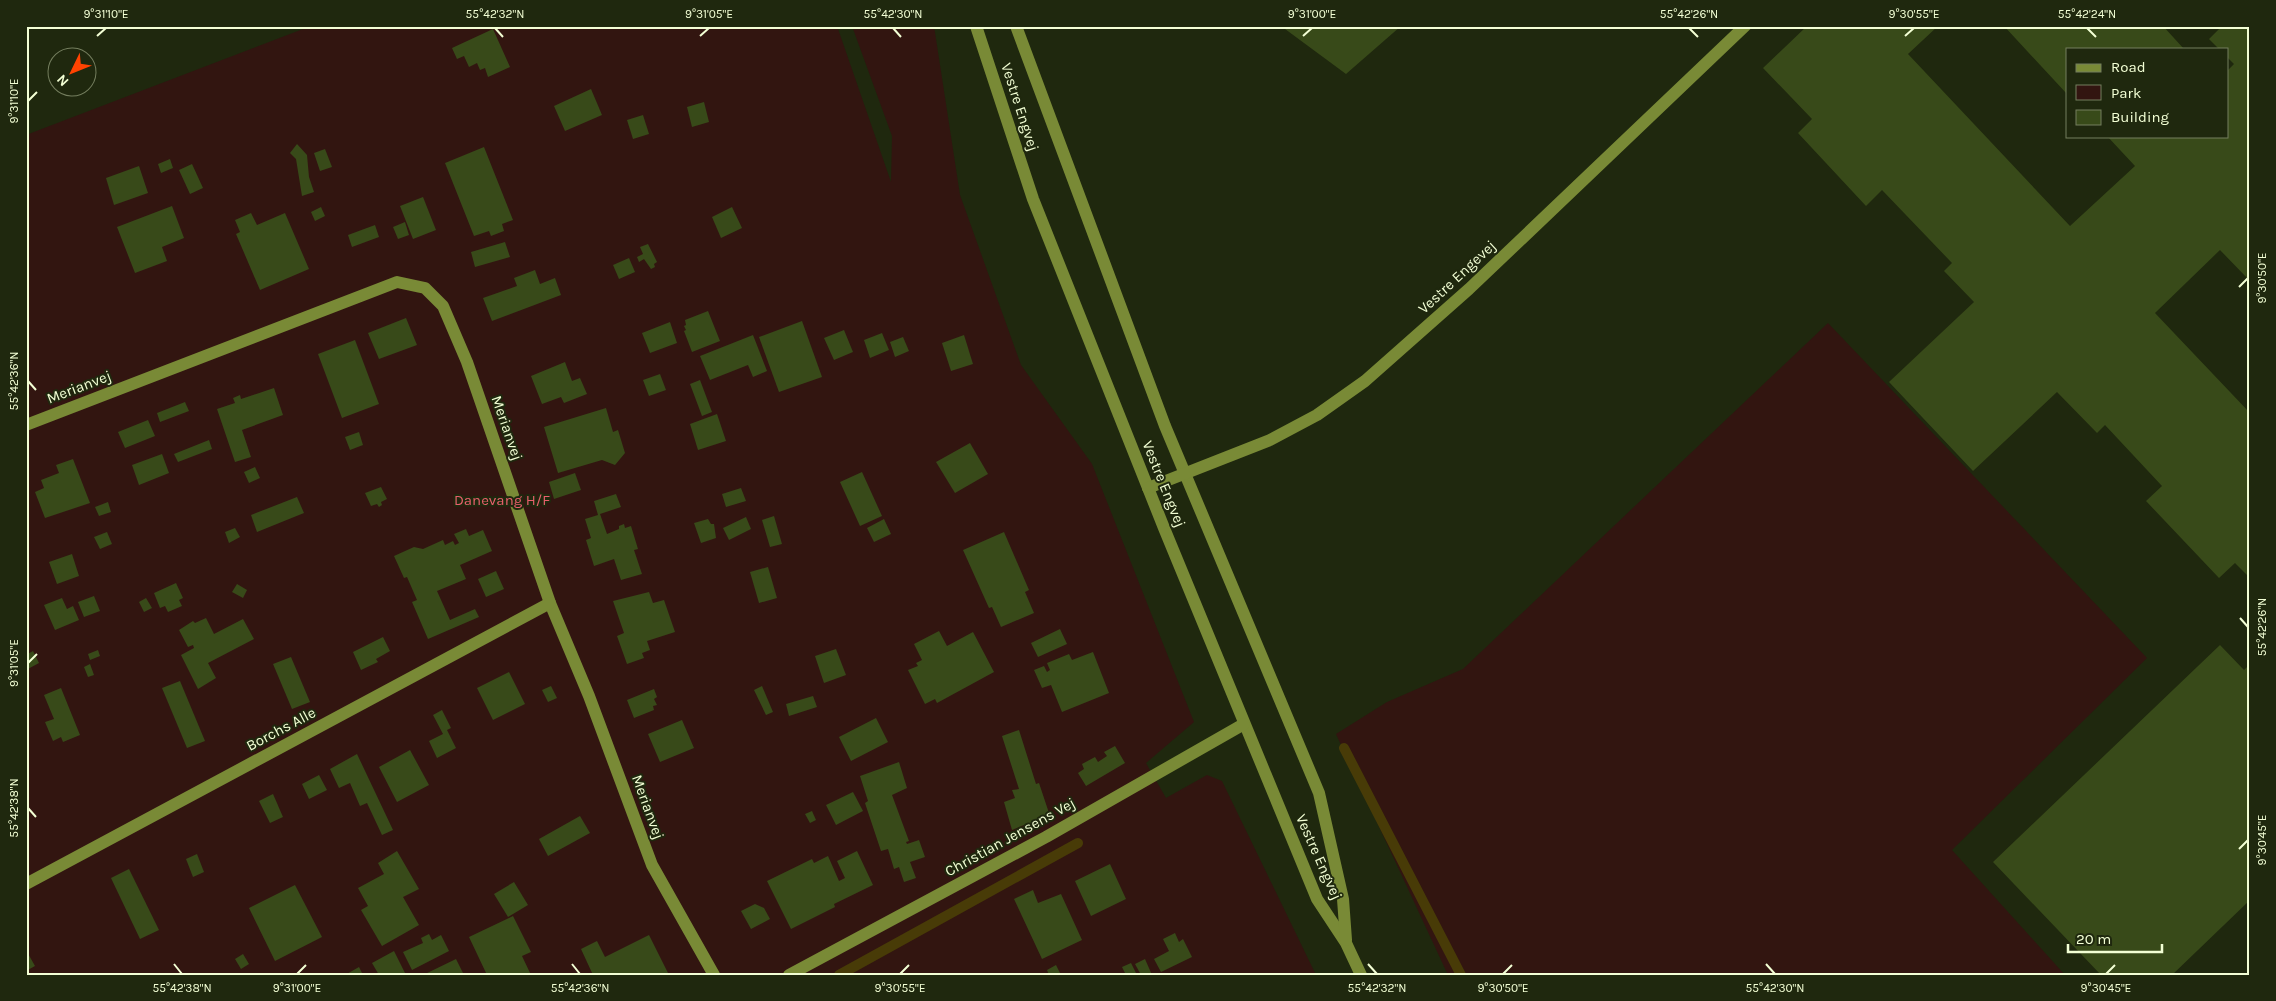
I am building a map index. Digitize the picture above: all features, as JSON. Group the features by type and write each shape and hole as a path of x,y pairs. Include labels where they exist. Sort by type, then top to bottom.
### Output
{"street":[{"name":"Vestre Engvej","path":"976,26 1033,198 1148,488 1317,899 1346,943 1361,975"},
{"name":"Vestre Engvej","path":"1016,26 1165,426 1319,793 1332,843 1343,899 1346,943"},
{"name":"Vestre Engevej","path":"1148,488 1270,440 1317,415 1365,381 1469,289 1745,26"},
{"name":"Merianvej","path":"26,425 397,282 425,288 443,306 467,362 550,603 589,696 652,865 714,975"},
{"name":"Borchs Alle","path":"26,884 550,603"},
{"name":"Christian Jensens Vej","path":"789,975 1046,837 1244,724"}],"green space":[{"name":"Danevang H/F","path":"311,26 837,26 891,182 892,136 852,26 934,26 960,195 1021,365 1092,464 1194,722 1146,763 1166,798 1207,775 1222,781 1316,975 26,975 26,135"},
{"path":"1828,323 2147,658 1952,850 2065,975 1448,975 1336,734 1387,702 1463,669"}],"building":[{"path":"1281,26 1401,26 1346,74"},
{"path":"1807,26 1828,26 1832,29 1835,26 1938,26 1908,54 2070,226 2135,166 2109,138 2228,138 2228,70 2234,64 2228,58 2228,48 2218,48 2209,39 2222,26 2250,26 2250,281 2220,250 2155,313 2250,413 2250,578 2235,563 2219,578 2146,501 2162,486 2105,425 2097,433 2057,392 1973,471 1889,382 1974,302 1944,271 1952,263 1882,190 1866,206 1798,133 1812,119 1763,68"},
{"path":"2004,26 2163,26 2183,48 2066,48 2066,93"},
{"path":"493,29 510,67 488,77 485,68 480,70 477,63 469,67 464,56 457,59 452,48"},
{"path":"591,89 602,115 565,131 554,106"},
{"path":"704,102 709,122 692,127 687,107"},
{"path":"643,115 649,134 633,139 627,120"},
{"path":"297,144 307,155 309,177 314,192 302,196 296,159 290,153"},
{"path":"484,147 513,220 502,224 504,231 491,236 489,231 474,236 445,163"},
{"path":"325,149 332,167 320,171 314,153"},
{"path":"170,159 173,168 161,173 158,164"},
{"path":"192,164 203,188 190,194 179,170"},
{"path":"139,166 148,193 114,205 106,178"},
{"path":"423,197 436,230 413,239 400,206"},
{"path":"172,206 184,238 162,247 167,261 135,273 117,227"},
{"path":"321,207 325,216 315,221 311,212"},
{"path":"732,207 742,228 721,238 712,217"},
{"path":"251,213 257,225 285,213 309,269 260,290 236,234 240,232 235,220"},
{"path":"405,222 409,235 398,239 393,227"},
{"path":"375,225 379,237 352,247 348,235"},
{"path":"505,242 510,257 475,267 471,252"},
{"path":"648,244 657,262 654,264 655,267 651,269 644,259 639,262 637,257 643,254 640,247"},
{"path":"629,258 635,272 619,279 613,265"},
{"path":"535,270 540,284 555,278 561,295 492,321 483,298 517,286 514,278"},
{"path":"708,311 720,341 692,352 684,331 686,330 684,326 686,325 685,320"},
{"path":"406,318 417,345 379,359 368,333"},
{"path":"802,321 822,377 779,392 759,337"},
{"path":"670,322 677,343 650,353 642,333"},
{"path":"844,330 853,352 834,360 824,338"},
{"path":"882,333 889,350 870,358 864,340"},
{"path":"753,335 767,371 753,377 748,365 710,380 700,356"},
{"path":"964,335 973,364 951,371 942,343"},
{"path":"903,337 909,351 895,357 890,342"},
{"path":"355,340 379,404 342,418 318,354"},
{"path":"565,362 572,381 580,378 587,394 564,403 561,397 542,404 531,376"},
{"path":"660,374 666,390 649,396 643,380"},
{"path":"700,380 712,412 702,416 690,384"},
{"path":"274,388 283,415 242,430 251,457 235,462 217,409 235,403 233,398 240,395 241,399"},
{"path":"185,402 189,411 160,422 157,413"},
{"path":"606,408 613,432 618,430 625,453 615,465 602,460 558,473 544,427"},
{"path":"717,414 726,441 698,450 690,424"},
{"path":"148,420 155,436 125,448 118,432"},
{"path":"359,432 363,445 350,450 345,437"},
{"path":"209,440 212,449 178,462 174,454"},
{"path":"970,443 988,474 955,493 936,462"},
{"path":"162,454 169,473 139,485 132,465"},
{"path":"73,459 90,503 45,518 35,492 44,488 41,480 59,473 56,465"},
{"path":"255,467 260,478 249,483 244,472"},
{"path":"862,472 882,516 860,526 840,482"},
{"path":"575,473 581,490 554,499 549,482"},
{"path":"381,487 387,499 381,502 382,505 379,507 377,504 371,506 365,493"},
{"path":"741,488 746,501 726,507 722,494"},
{"path":"616,494 621,507 600,514 607,534 619,529 619,526 624,524 625,528 631,526 638,549 634,550 642,574 621,580 614,559 594,566 586,540 591,538 585,519 598,515 594,501"},
{"path":"297,497 304,513 257,532 251,515"},
{"path":"108,502 111,512 99,516 95,507"},
{"path":"774,516 782,544 770,547 762,520"},
{"path":"746,517 751,529 729,540 723,528"},
{"path":"708,519 711,524 714,524 716,538 701,543 694,523"},
{"path":"884,519 891,534 874,542 867,528"},
{"path":"235,528 240,537 229,543 225,532"},
{"path":"466,529 469,536 483,530 492,551 460,565 466,579 437,591 450,620 475,609 479,617 428,639 412,602 417,600 407,577 404,578 394,556 414,547 423,549 443,540 445,545 453,541 455,545 459,543 454,534"},
{"path":"107,532 112,544 100,549 94,537"},
{"path":"1004,532 1029,590 1025,592 1034,613 1001,627 992,607 989,608 963,550"},
{"path":"72,554 79,576 57,584 49,562"},
{"path":"768,567 777,598 759,603 750,572"},
{"path":"496,571 504,589 486,597 478,579"},
{"path":"176,583 183,598 179,600 182,606 168,612 165,606 160,608 154,593"},
{"path":"237,584 247,590 243,598 232,592"},
{"path":"649,592 653,603 664,600 675,632 647,641 650,650 642,653 644,658 627,664 617,636 624,633 613,601"},
{"path":"94,596 100,611 84,617 78,602"},
{"path":"62,598 67,609 73,606 79,620 55,630 44,605"},
{"path":"146,598 152,608 144,612 139,602"},
{"path":"206,618 214,634 243,619 254,639 208,663 216,678 198,689 181,655 194,648 193,645 188,647 179,630 193,621 195,623"},
{"path":"1060,629 1067,644 1038,657 1031,643"},
{"path":"939,631 947,646 973,632 994,672 937,703 935,699 925,704 908,670 918,666 916,663 922,660 914,644"},
{"path":"383,637 390,651 376,659 378,662 361,670 353,652"},
{"path":"2220,645 2244,670 2250,664 2250,900 2172,975 2101,975 1993,862"},
{"path":"836,649 846,675 824,683 815,656"},
{"path":"98,650 100,656 90,660 88,654"},
{"path":"33,651 39,663 26,670 26,655"},
{"path":"1093,652 1109,693 1062,712 1051,685 1042,688 1034,670 1044,666 1047,672 1050,670 1047,663 1069,654 1072,660"},
{"path":"291,657 310,702 292,709 273,664"},
{"path":"90,664 94,675 88,677 84,667"},
{"path":"509,672 525,704 493,720 477,688"},
{"path":"180,681 205,741 187,748 162,688"},
{"path":"551,686 557,698 548,702 542,690"},
{"path":"762,686 773,712 766,715 754,690"},
{"path":"61,688 80,735 63,742 61,737 53,741 45,722 54,719 44,695"},
{"path":"654,689 657,697 654,699 657,705 653,706 654,710 634,718 627,700"},
{"path":"813,696 817,707 789,716 786,704"},
{"path":"442,710 451,728 447,730 456,748 437,758 429,741 443,734 433,715"},
{"path":"876,718 888,742 851,761 839,737"},
{"path":"682,720 694,748 660,762 648,734"},
{"path":"1019,730 1036,784 1039,783 1049,813 1025,827 1024,825 1012,830 1004,802 1015,798 1012,790 1019,789 1002,736"},
{"path":"1115,746 1125,763 1086,786 1078,773 1084,769 1082,764 1095,757 1098,762 1107,756 1104,752"},
{"path":"410,750 429,785 397,802 379,767"},
{"path":"357,754 393,830 382,835 367,803 360,806 350,783 339,788 330,769"},
{"path":"899,762 907,788 892,795 909,841 906,842 907,844 919,840 925,857 910,862 916,878 904,882 899,867 894,869 888,849 881,851 865,803 868,801 860,776"},
{"path":"319,775 327,790 309,799 302,784"},
{"path":"853,792 863,811 836,825 826,805"},
{"path":"273,794 283,817 270,823 259,801"},
{"path":"812,811 816,820 810,823 805,814"},
{"path":"580,816 590,833 548,856 539,839"},
{"path":"397,851 419,889 403,897 419,925 382,946 361,910 368,906 358,888 384,874 378,863"},
{"path":"857,851 873,885 834,904 835,907 791,929 767,881 812,859 814,863 828,856 839,881 845,878 837,861"},
{"path":"197,854 204,872 193,877 186,859"},
{"path":"1110,864 1126,899 1091,916 1075,881"},
{"path":"129,869 159,930 140,939 111,878"},
{"path":"514,882 528,905 508,917 494,894"},
{"path":"295,885 322,937 275,961 249,908"},
{"path":"1033,890 1038,903 1061,894 1082,940 1042,959 1014,899"},
{"path":"755,904 764,908 770,919 751,929 741,911"},
{"path":"513,916 531,952 522,956 531,975 487,975 469,937"},
{"path":"1175,933 1179,942 1183,939 1192,957 1161,972 1154,959 1169,951 1163,939"},
{"path":"429,934 432,940 441,935 449,951 412,970 403,952 423,943 421,938"},
{"path":"649,935 669,975 593,975 581,949 597,941 605,957"},
{"path":"26,950 35,966 26,971"},
{"path":"394,951 406,975 379,975 372,963"},
{"path":"243,954 249,964 241,969 235,959"},
{"path":"456,959 464,975 423,975"},
{"path":"1145,959 1152,975 1141,975 1135,964"},
{"path":"1131,963 1137,975 1126,975 1122,967"},
{"path":"1056,965 1061,975 1049,975 1047,970"},
{"path":"359,967 363,975 345,975"}],"waterway":[{"path":"1344,748 1461,975"},
{"path":"839,975 1078,843"}]}
